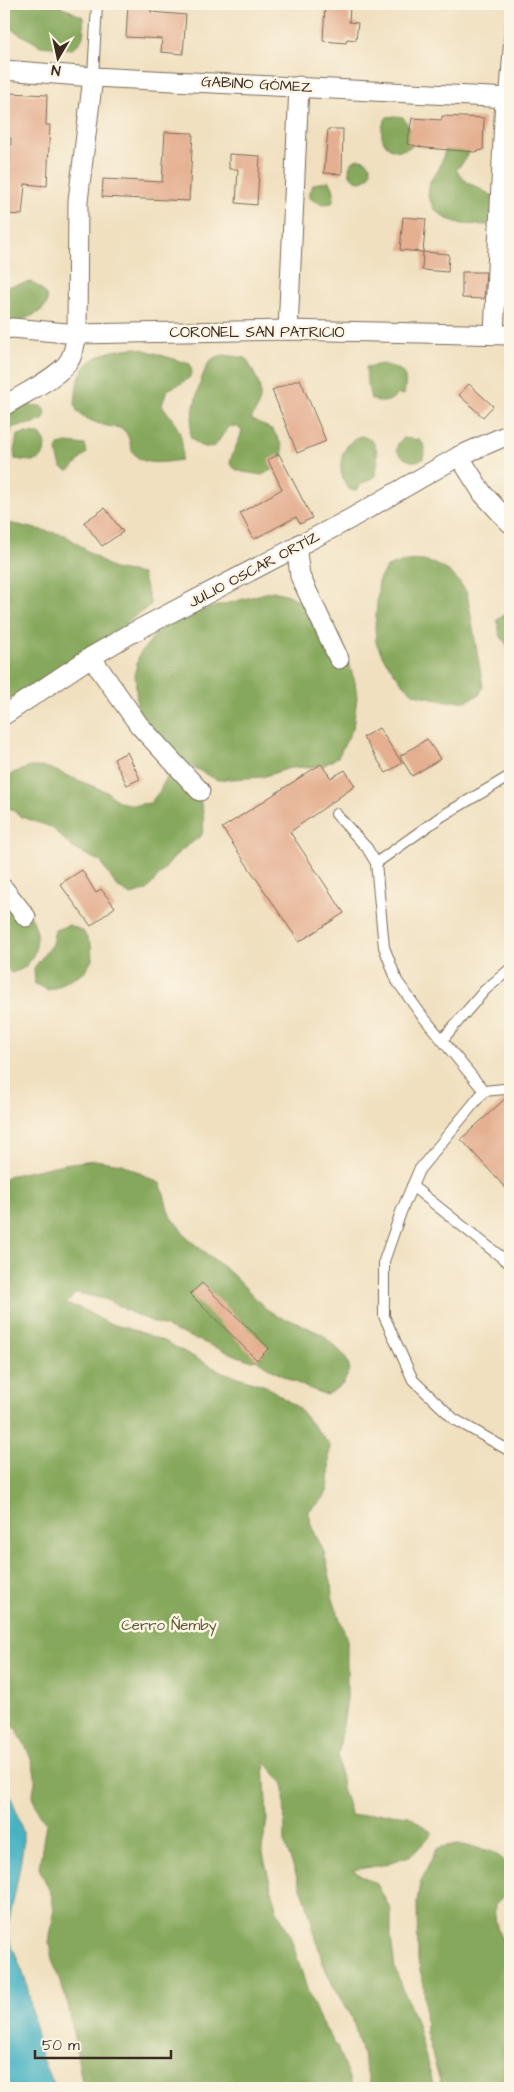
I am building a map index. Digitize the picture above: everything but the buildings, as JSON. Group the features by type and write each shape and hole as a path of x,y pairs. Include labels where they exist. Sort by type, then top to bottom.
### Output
{"street":[{"name":"GABINO GÓMEZ","path":"4,70 93,77 507,98"},
{"path":"4,406 63,370 70,359 77,334 78,201 93,77"},
{"path":"288,330 298,86"},
{"path":"502,335 507,98"},
{"name":"CORONEL SAN PATRICIO","path":"4,329 13,328 77,334 288,330 502,335"},
{"name":"JULIO OSCAR ORTÍZ","path":"4,715 91,657 301,543 348,520 459,456 510,434"},
{"path":"459,456 483,494 510,523"},
{"path":"301,543 297,553 300,576 339,659"},
{"path":"91,657 139,725 200,791"},
{"path":"4,889 26,916"}],"lane":[{"path":"93,77 97,4"},
{"path":"507,98 510,29"},
{"path":"376,863 442,816 510,776"},
{"path":"336,814 367,848 376,863 384,948 398,981 420,1013 484,1091"},
{"path":"442,1040 485,990 510,969"},
{"path":"510,1091 504,1089 484,1091 419,1170 401,1212 384,1261 384,1316 413,1380 454,1419 510,1451"},
{"path":"412,1186 510,1264"}],"green space":[{"path":"4,4 60,6 83,17 84,32 82,39 72,49 41,46 4,25"},
{"path":"387,117 403,117 411,131 413,145 405,149 391,149 383,139 383,125"},
{"path":"449,139 473,142 466,159 456,170 467,182 495,197 498,213 487,225 462,224 447,219 435,210 428,196 430,181 439,169"},
{"path":"360,159 368,162 371,170 368,178 360,181 352,178 349,170 352,162"},
{"path":"329,181 334,192 332,203 320,203 310,198 310,190 314,184"},
{"path":"31,282 47,298 46,305 33,316 4,325 4,287"},
{"path":"138,348 190,364 192,372 189,378 167,390 162,405 179,431 182,444 181,460 147,462 136,456 125,431 92,421 76,409 75,402 78,382 88,364 105,354"},
{"path":"224,355 246,358 260,388 259,402 251,419 273,430 281,444 283,452 278,466 262,475 235,469 230,463 242,431 236,426 228,427 215,446 201,446 190,436 196,397 206,367 213,359"},
{"path":"382,364 400,370 403,373 405,376 404,395 398,394 385,402 379,402 371,399 366,367"},
{"path":"25,405 42,406 46,413 43,420 13,427 4,446 4,411"},
{"path":"24,433 40,434 45,441 45,449 38,460 15,459 14,451 17,436"},
{"path":"360,436 372,441 377,451 378,458 375,477 361,484 357,490 350,490 342,476 342,460 347,446"},
{"path":"403,438 420,440 425,446 423,459 412,461 406,459 397,451 398,443"},
{"path":"67,443 85,445 87,453 68,471 61,467 57,453 58,445"},
{"path":"4,522 65,535 113,569 142,574 151,605 127,622 125,632 27,701 4,694"},
{"path":"417,560 441,566 457,579 467,593 483,687 479,695 465,701 447,701 414,694 402,683 383,657 376,642 375,627 379,579 387,567 401,562"},
{"path":"273,591 289,595 316,611 340,637 355,682 357,697 353,728 338,757 323,766 290,768 262,777 217,780 170,755 146,735 137,705 135,672 139,655 160,629 171,619"},
{"path":"510,611 510,647 508,647 500,635 497,620"},
{"path":"30,767 46,767 107,792 119,802 134,805 150,803 160,791 166,778 183,777 194,790 201,803 204,818 202,835 178,853 146,891 131,895 117,887 101,862 73,848 51,827 22,817 4,804 4,781 13,773"},
{"path":"4,889 29,914 37,934 36,946 29,963 24,968 11,973 4,964"},
{"path":"69,925 83,931 91,945 92,960 84,973 58,987 49,990 35,984 34,968 52,944 55,930"},
{"name":"Cerro Ñemby","path":"94,1160 122,1164 161,1184 169,1213 186,1237 233,1275 265,1308 279,1317 294,1321 323,1335 345,1356 350,1370 343,1384 327,1395 273,1371 257,1360 252,1361 237,1356 134,1314 105,1299 76,1293 66,1304 80,1308 108,1323 166,1342 222,1372 266,1386 297,1407 330,1445 328,1489 324,1497 309,1510 311,1525 324,1552 331,1581 332,1596 347,1640 347,1699 338,1757 342,1787 351,1816 381,1813 409,1816 433,1833 412,1855 383,1865 352,1870 377,1884 391,1910 391,1938 395,1969 417,2024 434,2088 371,2088 352,2017 335,1990 322,1961 306,1901 285,1844 284,1784 264,1761 267,1820 262,1849 276,1908 290,1935 308,1992 320,2020 337,2047 353,2088 87,2088 82,2082 68,2004 52,1959 49,1943 54,1912 52,1896 39,1868 46,1823 34,1799 35,1778 31,1758 19,1734 4,1711 4,1179 8,1176 64,1164"},
{"path":"458,1844 491,1851 510,1864 510,1890 495,1904 495,1917 503,1941 510,1951 510,2088 442,2088 426,2032 424,1985 418,1962 417,1902 420,1883 437,1848"}],"water":[{"path":"4,1776 23,1832 23,1847 9,1922 9,1937 26,1981 41,2056 57,2088 4,2088"}]}
